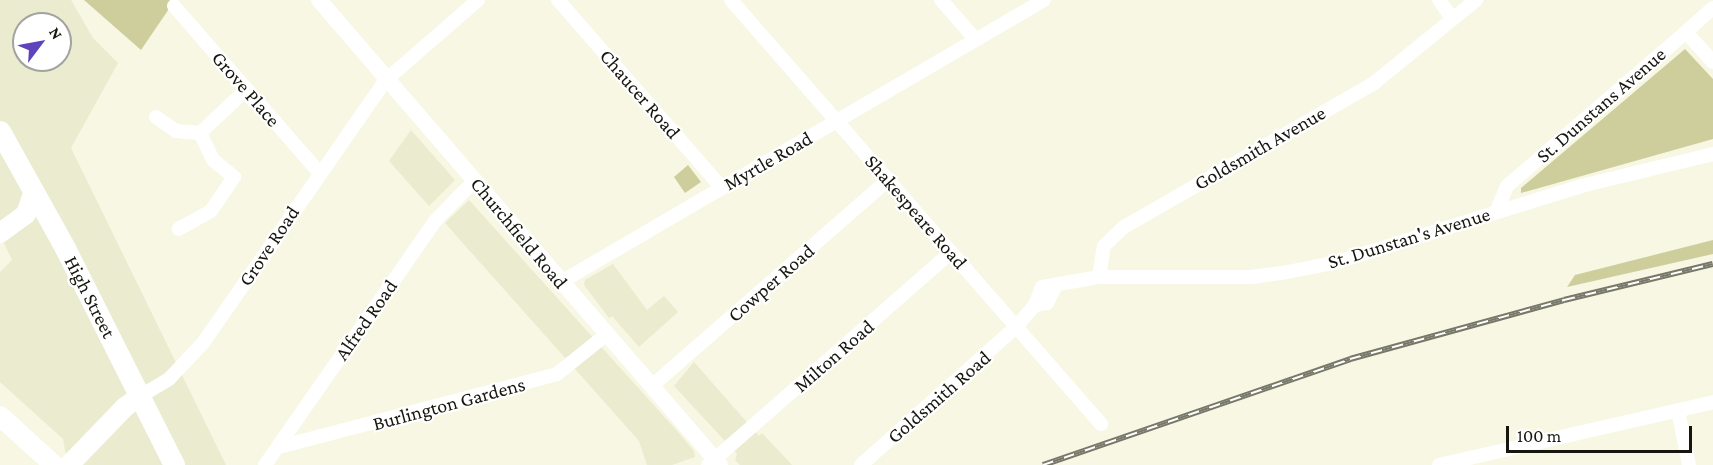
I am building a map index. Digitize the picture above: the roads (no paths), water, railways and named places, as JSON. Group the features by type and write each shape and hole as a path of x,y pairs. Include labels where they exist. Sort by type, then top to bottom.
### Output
{"main road":[{"name":"High Street","path":"0,131 54,229 174,465"},
{"path":"6,229 27,214 34,191"},
{"path":"6,229 54,229"},
{"path":"69,465 124,407 139,397"},
{"path":"0,416 54,465"}],"street":[{"name":"Churchfield Road","path":"319,0 561,282 653,385 715,463"},
{"name":"Grove Road","path":"139,397 169,379 202,343 319,172 386,80 477,0"},
{"name":"Chaucer Road","path":"558,0 722,188"},
{"name":"Shakespeare Road","path":"731,0 1101,424"},
{"path":"941,0 976,40"},
{"name":"Myrtle Road","path":"561,282 1044,0"},
{"path":"1439,0 1452,18"},
{"name":"Goldsmith Avenue","path":"1099,277 1104,246 1124,226 1374,83 1476,0"},
{"name":"Grove Place","path":"174,6 319,172"},
{"name":"St. Dunstans Avenue","path":"1497,210 1507,186 1713,8"},
{"path":"1686,32 1713,62"},
{"path":"156,117 176,131 200,133 246,90"},
{"path":"179,229 211,211 234,177 213,160 200,133"},
{"name":"St. Dunstan's Avenue","path":"1099,277 1252,277 1334,263 1497,210 1713,154"},
{"name":"Alfred Road","path":"265,465 436,220 475,180"},
{"name":"Cowper Road","path":"653,385 888,180"},
{"name":"Milton Road","path":"715,463 951,252"},
{"path":"1016,328 1035,305 1047,303 1055,287 1070,280 1099,277"},
{"name":"Goldsmith Road","path":"861,465 1016,328"},
{"name":"Burlington Gardens","path":"279,447 557,374 607,334"},
{"path":"1439,465 1713,402"},
{"path":"1678,410 1689,465"}],"railway":[{"path":"1043,465 1350,359 1564,300 1713,264"}]}
